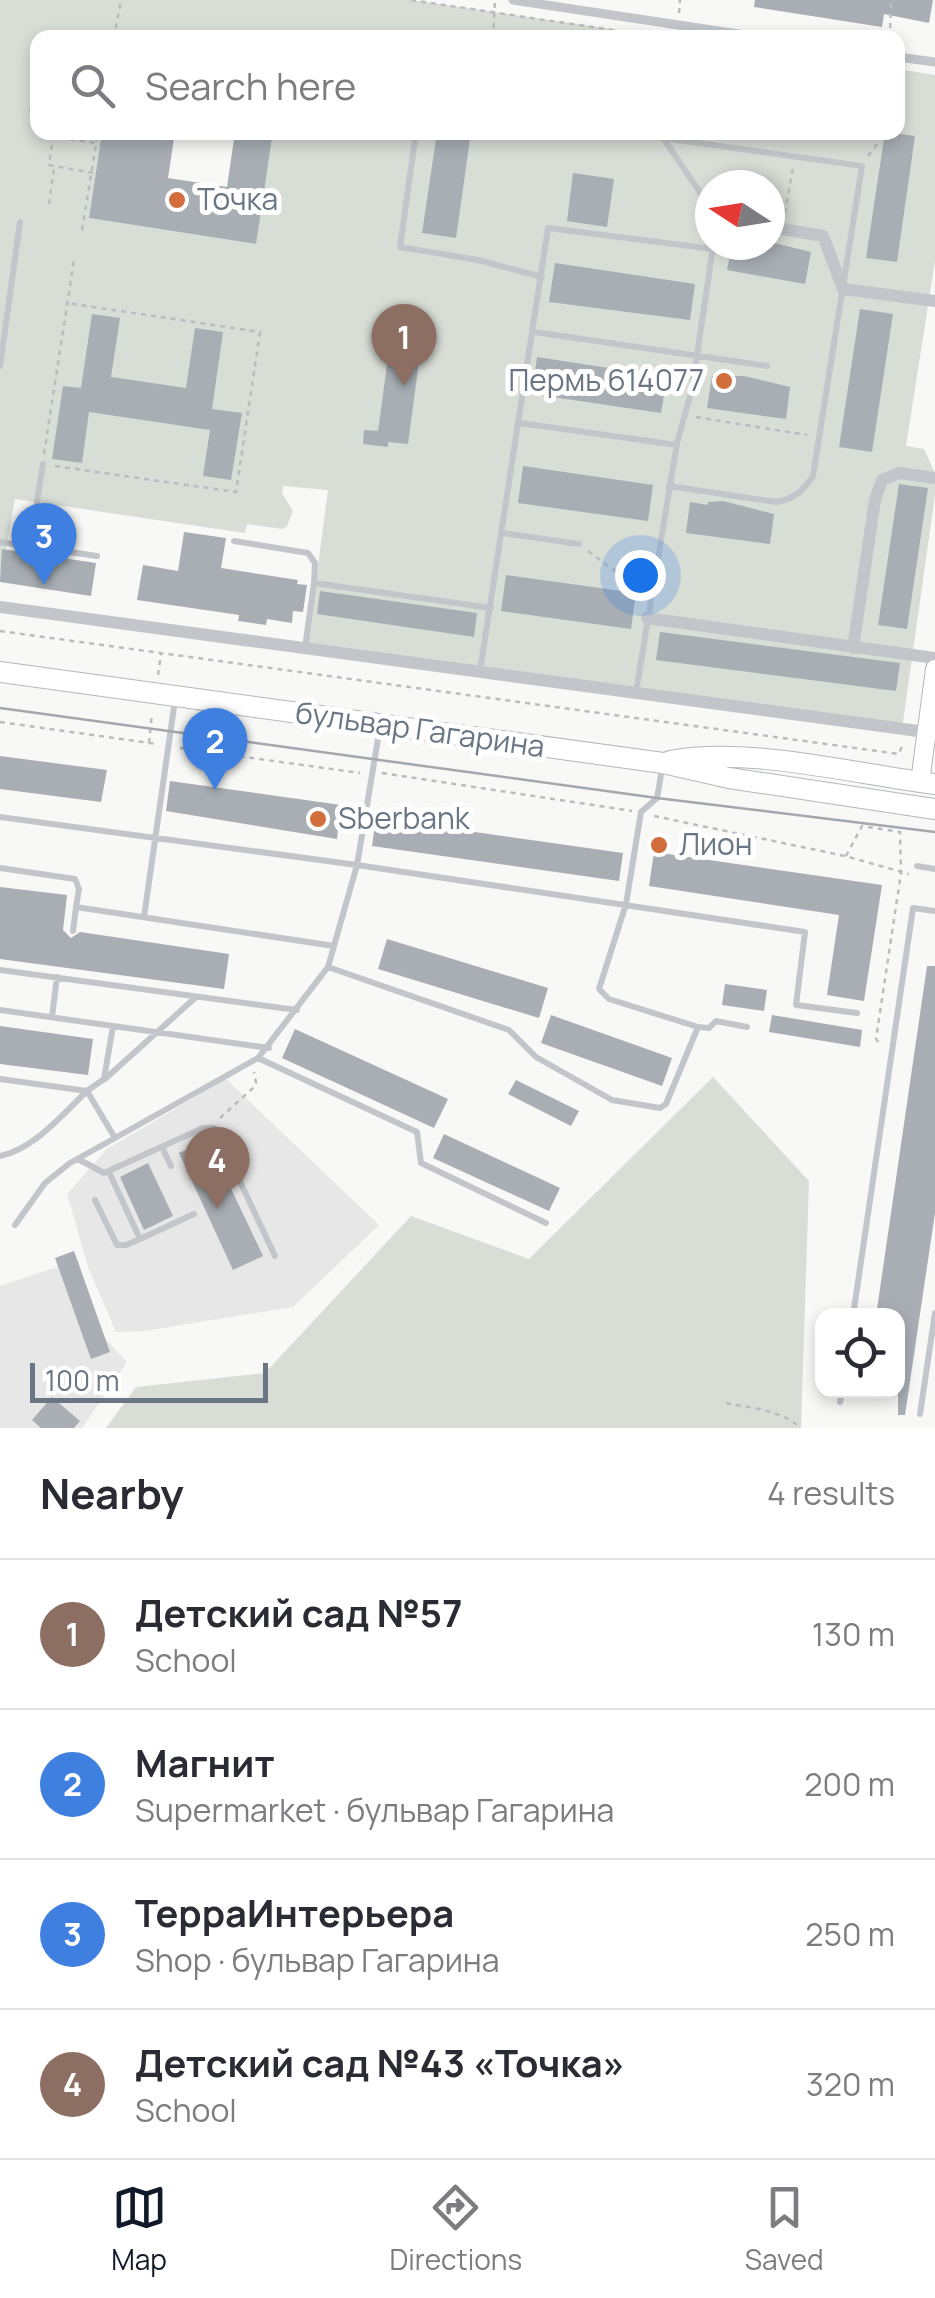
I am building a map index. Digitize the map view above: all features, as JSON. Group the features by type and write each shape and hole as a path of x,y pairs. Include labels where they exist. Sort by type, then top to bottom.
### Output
{"main road":[{"path":"930,795 935,670"},
{"name":"бульвар Гагарина","path":"0,672 663,763 729,778 930,795"}],"street":[{"path":"513,0 712,30"},
{"path":"905,58 935,62"},
{"path":"785,230 822,236 843,289 935,300"},
{"path":"853,648 875,500 882,480 899,473 935,478"},
{"path":"0,607 931,733"},
{"path":"648,618 935,658"}],"lane":[{"path":"415,140 400,246 542,277"},
{"path":"664,140 695,185"},
{"path":"670,486 776,502 788,500 803,490 813,476 862,166 677,140"},
{"path":"0,366 20,222"},
{"path":"480,672 548,228 695,245"},
{"path":"635,693 711,260"},
{"path":"534,332 767,366"},
{"path":"520,423 677,445"},
{"path":"30,546 43,464"},
{"path":"503,533 579,544"},
{"path":"234,540 308,553 315,563 305,648"},
{"path":"0,542 97,556"},
{"path":"314,584 491,608"},
{"path":"144,917 176,697"},
{"path":"15,1225 45,1183 78,1158 258,1058 297,1010 328,967 357,865 380,725"},
{"path":"663,763 657,798 641,812 626,904 600,978 602,996 698,1027 709,1028 716,1021 747,1027"},
{"path":"0,817 805,932 796,1005 857,1013"},
{"path":"917,866 935,869"},
{"path":"0,868 75,878 79,888 73,932"},
{"path":"76,906 334,946"},
{"path":"854,1308 913,908 935,911"},
{"path":"67,979 68,966"},
{"path":"328,967 509,1030 536,1057 612,1100 650,1107 666,1104 698,1027"},
{"path":"0,970 297,1010"},
{"path":"52,1018 57,978"},
{"path":"0,1156 13,1153 48,1128 196,996"},
{"path":"0,1010 268,1048"},
{"path":"104,1079 113,1026"},
{"path":"258,1058 418,1132 421,1163 546,1223"},
{"path":"0,1080 88,1090"},
{"path":"88,1090 114,1138"},
{"path":"78,1158 99,1172 109,1172 203,1128 215,1128 275,1256"},
{"path":"162,1147 171,1166"},
{"path":"109,1172 140,1239"},
{"path":"95,1200 117,1245 126,1245 194,1214"},
{"path":"920,1414 935,1313"},
{"path":"840,1402 841,1398"}],"path":[{"path":"115,30 121,0"},
{"path":"411,0 613,30"},
{"path":"492,30 494,0"},
{"path":"890,30 892,0"},
{"path":"53,140 49,166 93,173"},
{"path":"72,140 97,144"},
{"path":"82,230 97,140"},
{"path":"862,166 877,140"},
{"path":"785,194 795,157"},
{"path":"49,204 54,166"},
{"path":"67,303 260,332 236,492 43,464 67,303 74,260"},
{"path":"684,416 821,437"},
{"path":"579,544 651,599"},
{"path":"0,631 899,754"},
{"path":"0,722 641,812 846,856 902,873"},
{"path":"846,856 862,826 900,832 902,873 876,1039 891,1056"},
{"path":"215,1128 219,1118 254,1088 256,1076 249,1063"},
{"path":"726,1403 767,1410 801,1428"}],"shaded area":[{"path":"0,0 411,0 618,30 30,30 30,140 101,140 89,218 255,244 272,140 905,140 905,70 935,75 935,261 906,446 924,449 935,473 935,495 902,729 307,649 328,490 283,486 282,493 293,511 287,526 282,529 247,524 245,533 15,499 0,582"},
{"path":"713,1077 809,1181 801,1428 106,1428 136,1387 265,1373 411,1216 529,1259"},
{"path":"226,1079 379,1225 293,1307 116,1332 88,1267 67,1194 107,1149"},
{"path":"78,1260 99,1332 127,1362 82,1428 0,1428 0,1286"}],"building":[{"path":"755,0 933,0 929,23 884,14 882,27 754,7"},
{"path":"915,136 897,262 866,258 884,140"},
{"name":"Точка","path":"101,140 174,140 168,178 227,187 234,140 272,140 256,244 89,218"},
{"path":"436,140 470,140 456,238 422,233"},
{"path":"573,173 614,179 607,227 567,221"},
{"path":"785,246 811,252 805,284 727,270 729,260 785,260"},
{"path":"555,263 695,284 690,320 549,302"},
{"path":"860,309 893,314 872,452 839,447"},
{"path":"92,314 120,318 111,377 186,388 195,328 223,332 212,409 242,413 231,480 203,476 210,430 89,412 82,463 52,459 63,386 81,388"},
{"path":"377,333 401,336 400,344 421,346 408,444 363,444 364,430 378,431 389,350 375,349"},
{"path":"537,357 667,377 661,413 532,394"},
{"path":"712,376 744,376 790,387 786,419 707,408"},
{"path":"523,466 653,485 648,521 518,503"},
{"path":"899,484 928,488 907,629 878,625"},
{"path":"723,501 774,514 770,544 686,533 690,502 708,505"},
{"path":"184,532 226,538 221,568 298,580 297,584 307,585 303,612 293,611 292,623 267,619 266,625 238,621 239,615 137,600 143,565 178,571"},
{"path":"2,549 96,563 91,596 0,582"},
{"path":"506,575 636,593 631,629 501,611"},
{"path":"320,591 477,613 474,637 317,614"},
{"path":"660,632 900,663 896,691 656,660"},
{"path":"0,756 107,770 101,802 0,789"},
{"path":"170,781 341,805 337,839 166,811"},
{"path":"376,818 623,853 619,881 372,846"},
{"path":"654,852 882,885 864,1001 827,995 839,915 649,886"},
{"path":"0,887 67,895 63,930 71,938 80,932 229,954 224,989 0,959"},
{"path":"387,939 548,988 539,1018 378,969"},
{"path":"927,966 935,966 935,1213 905,1415 898,1415 898,1398 905,1398 905,1308 877,1308"},
{"path":"725,984 767,990 764,1011 722,1005"},
{"path":"551,1015 672,1058 662,1086 541,1043"},
{"path":"772,1015 862,1030 860,1047 769,1032"},
{"path":"0,1026 93,1039 88,1075 0,1064"},
{"path":"295,1029 448,1099 434,1128 282,1058"},
{"path":"516,1080 579,1111 571,1126 508,1094"},
{"path":"444,1134 560,1188 549,1211 433,1158"},
{"path":"208,1140 263,1256 233,1270 179,1153"},
{"path":"148,1163 173,1216 144,1230 120,1177"},
{"path":"74,1251 110,1352 91,1359 55,1258"},
{"path":"52,1397 80,1421 74,1428 41,1428 32,1420"}],"tram line":[{"path":"0,708 935,832"}],"place":[{"name":"Точка","path":"177,200"},
{"name":"Пермь 614077","path":"724,381"},
{"name":"Детский сад №57","path":"404,386"},
{"name":"ТерраИнтерьера","path":"44,585"},
{"name":"Магнит","path":"215,790"},
{"name":"Sberbank","path":"318,819"},
{"name":"Лион","path":"659,845"},
{"name":"Детский сад №43 «Точка»","path":"217,1209"}]}
